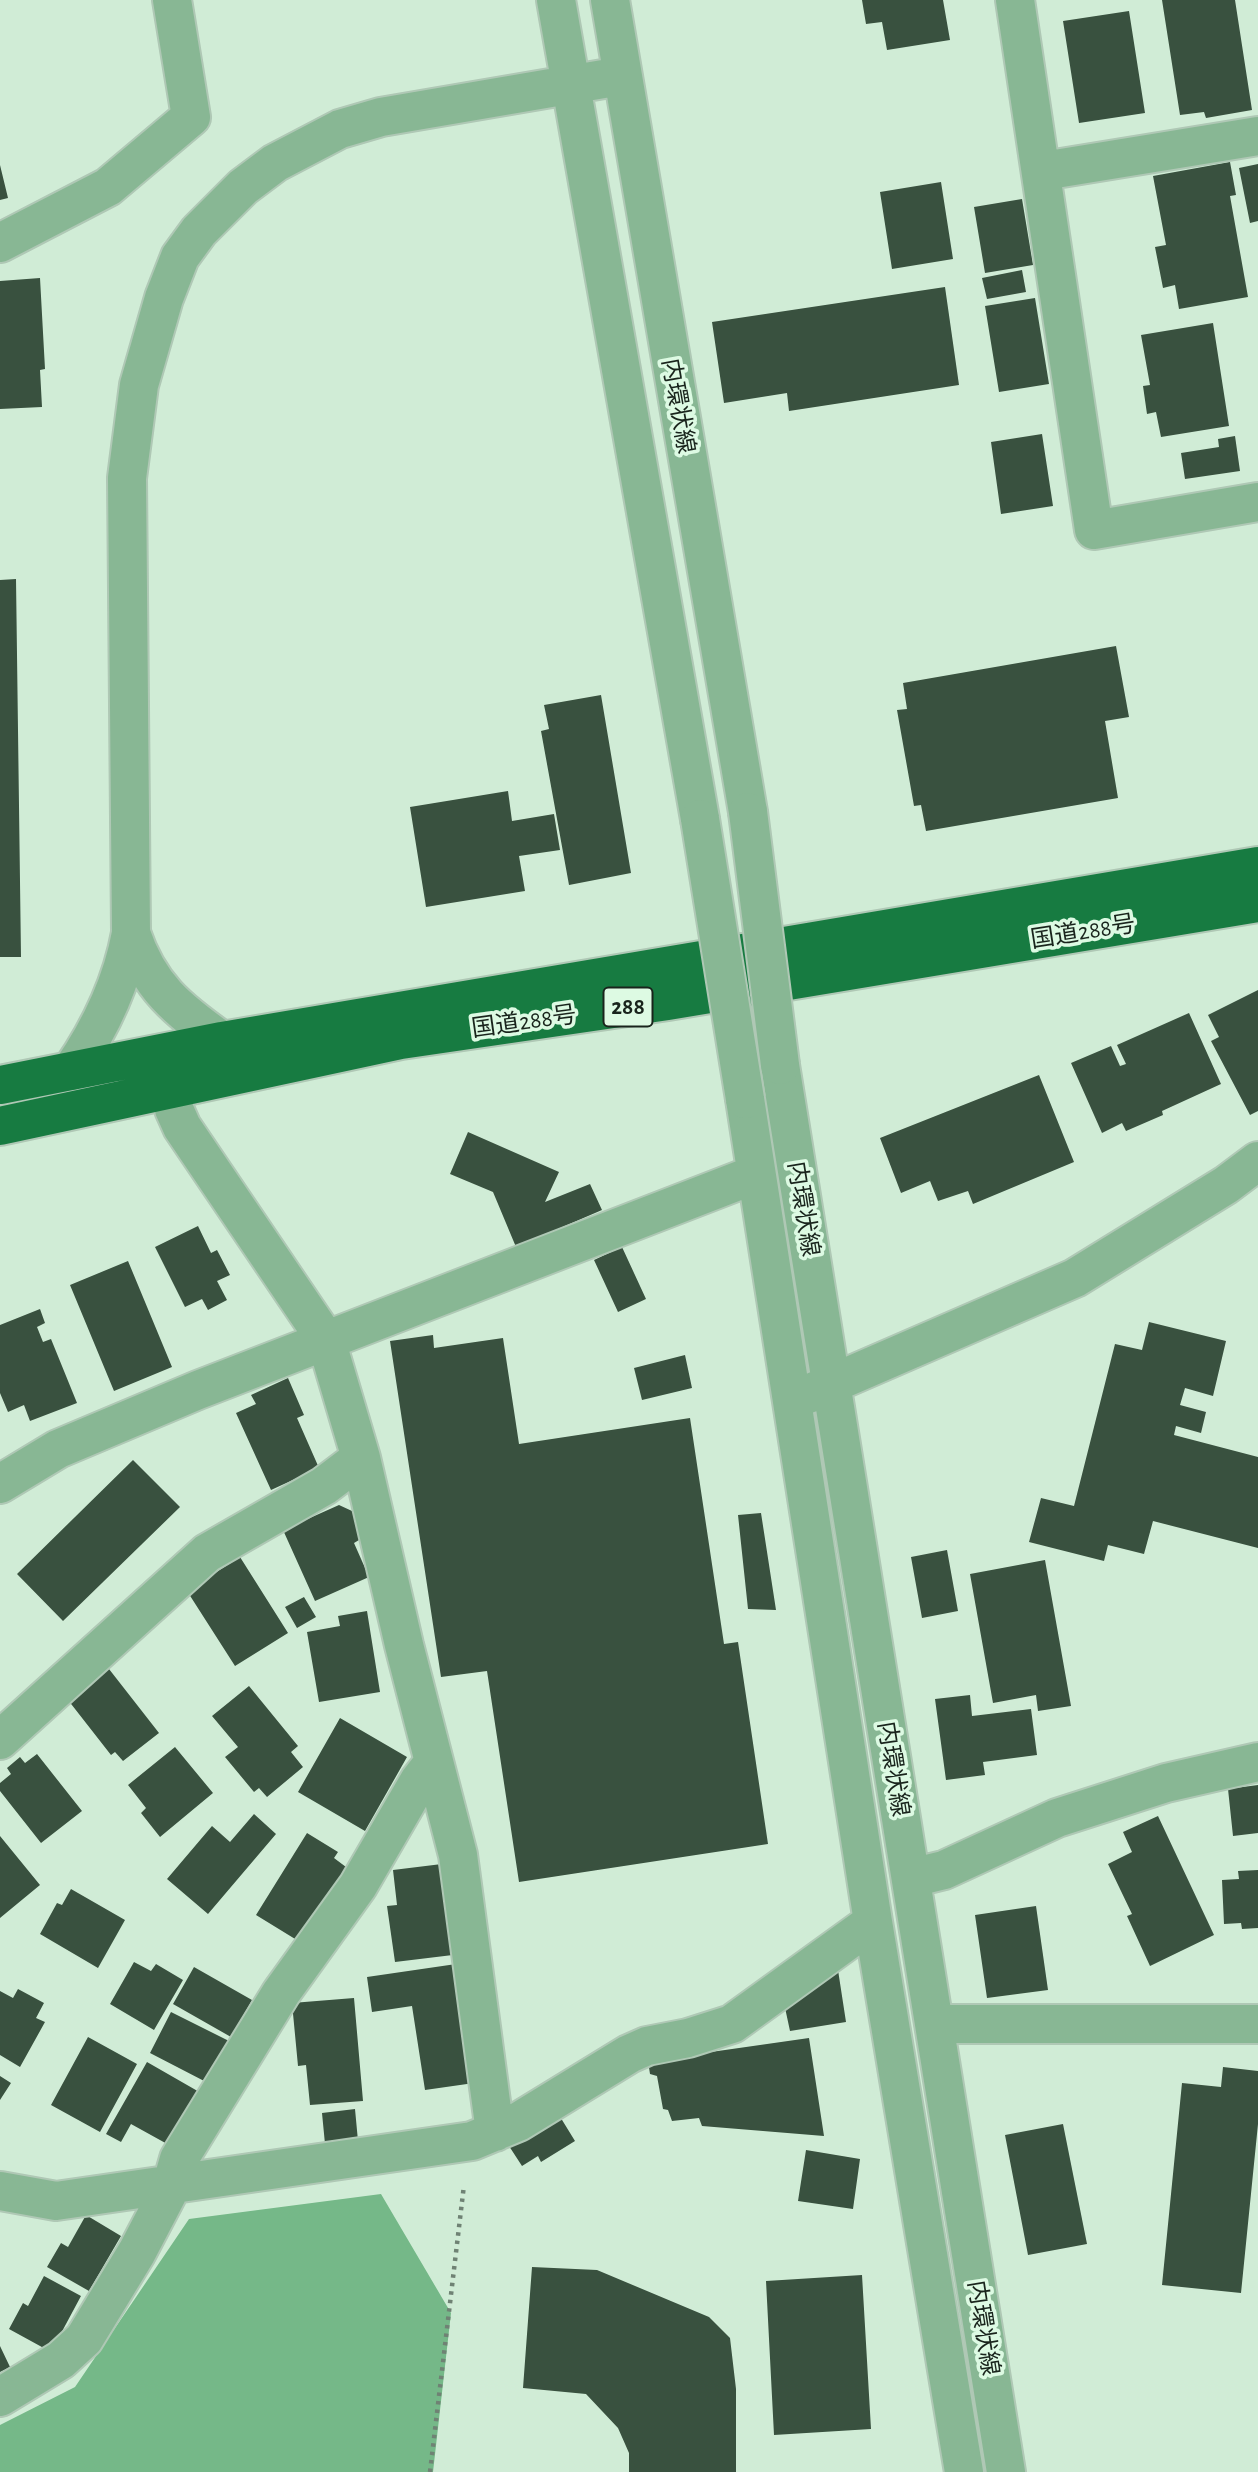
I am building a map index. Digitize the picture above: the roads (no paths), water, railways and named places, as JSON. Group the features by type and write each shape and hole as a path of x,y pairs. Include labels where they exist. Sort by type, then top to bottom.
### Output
{"highway":[{"name":"国道288号","path":"0,1085 222,1041 1258,866"},
{"name":"国道288号","path":"0,1126 401,1040 668,1002 1258,903"}],"street":[{"path":"0,243 108,187 191,117 172,0"},
{"name":"内環状線","path":"556,0 700,819 873,1922 964,2472"},
{"name":"内環状線","path":"610,0 748,812 780,1065 1006,2472"},
{"path":"1015,0 1043,171 1094,530 1258,502"},
{"path":"71,1071 87,1049 118,985 131,933 127,478 139,385 164,298 180,257 199,231 243,187 275,163 340,129 381,117 621,76"},
{"path":"1043,171 1258,136"},
{"path":"131,933 141,961 156,984 179,1011 222,1041"},
{"path":"170,1089 174,1109 182,1127 326,1340 361,1458 460,1868 480,2137"},
{"path":"793,1400 1075,1278 1226,1185 1258,1161"},
{"path":"0,1484 58,1449 198,1390 756,1174"},
{"path":"0,1740 207,1553 324,1486 361,1458"},
{"path":"0,2397 61,2360 84,2339 137,2252 171,2187 179,2160 281,1993 358,1886 419,1781 434,1762"},
{"path":"911,1878 944,1870 1057,1818 1167,1783 1258,1762"},
{"path":"0,2191 56,2201 171,2187 480,2137 518,2122 638,2050 732,2024 873,1922"},
{"path":"934,2024 1258,2024"}]}
